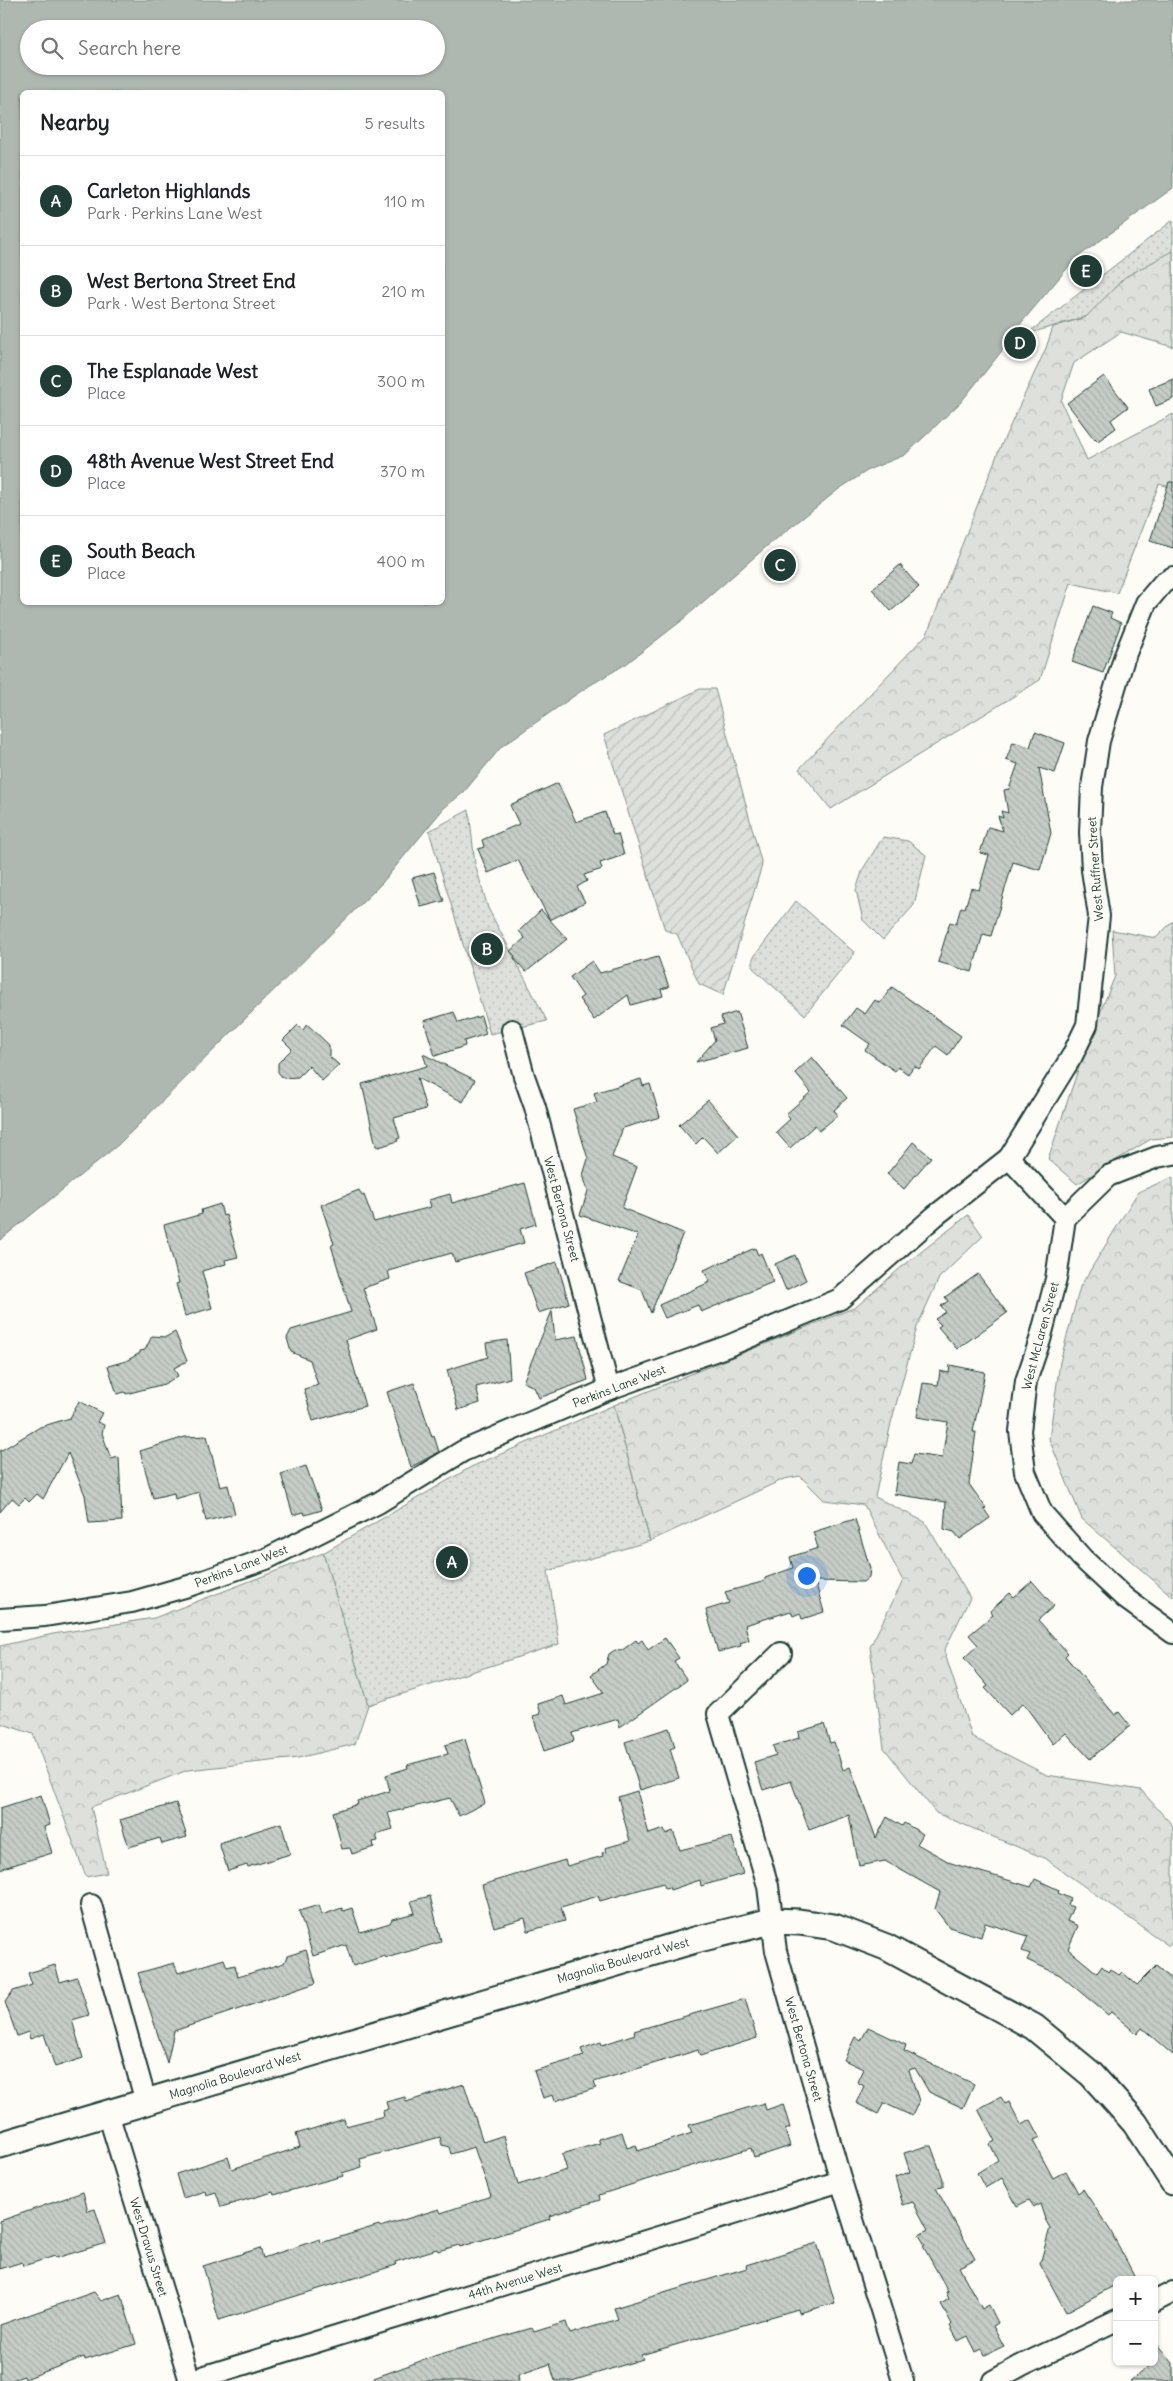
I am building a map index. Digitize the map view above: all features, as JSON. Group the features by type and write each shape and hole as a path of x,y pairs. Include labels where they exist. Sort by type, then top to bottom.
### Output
{"street":[{"name":"West Ruffner Street","path":"1009,1158 1072,1056 1087,1026 1099,916 1092,870 1090,832 1092,787 1099,742 1124,658 1146,603 1163,582 1173,577"},
{"name":"West Bertona Street","path":"512,1030 524,1076 536,1108 609,1389"},
{"path":"1009,1158 1065,1218 1108,1176 1158,1157 1173,1154"},
{"name":"Perkins Lane West","path":"0,1619 45,1616 132,1602 192,1585 266,1559 378,1503 463,1451 609,1389 728,1346 840,1300 935,1216 1009,1158"},
{"name":"West McLaren Street","path":"1065,1218 1056,1279 1040,1340 1026,1381 1020,1431 1025,1472 1042,1513 1082,1558 1126,1599 1173,1633"},
{"name":"West Bertona Street","path":"780,1652 718,1714 768,1886 776,1950 841,2181 903,2381"},
{"path":"91,1905 146,2102"},
{"name":"Magnolia Boulevard West","path":"0,2145 610,1964 772,1921 799,1922 834,1927 886,1947 1034,2027 1091,2074 1104,2088 1134,2123 1173,2182"},
{"name":"West Dravus Street","path":"108,2113 190,2381"},
{"name":"44th Avenue West","path":"190,2381 841,2181"},
{"path":"1158,2300 1173,2292"},
{"path":"994,2381 1022,2365 1115,2321"}],"green space":[{"path":"1173,220 1173,291 1027,334"},
{"path":"1173,251 1173,347 1121,332 1074,363 1061,401 1087,460 1173,414 1173,488 1159,484 1117,593 1071,583 1040,680 831,809 799,769 927,634 999,450 1046,348 1053,327 1086,317 1125,277"},
{"path":"700,689 715,689 762,865 723,995 699,984 677,934 665,930 604,735"},
{"path":"469,810 475,864 488,908 547,1021 490,1034 429,831"},
{"path":"883,837 908,841 926,855 914,905 883,940 863,920 856,890 863,869"},
{"path":"796,901 855,953 805,1015 753,968 753,958"},
{"path":"1173,921 1173,1137 1151,1139 1077,1184 1048,1159 1083,1055 1115,976 1112,930 1156,938"},
{"path":"1173,1177 1173,1597 1082,1519 1049,1439 1060,1362 1080,1287 1138,1192"},
{"path":"968,1215 983,1236 939,1278 917,1327 891,1423 875,1497 925,1522 970,1598 944,1651 972,1737 1047,1775 1141,1790 1173,1826 1173,1940 1169,1946 1044,1858 936,1813 884,1748 870,1647 903,1581 864,1505 824,1500 800,1476 784,1479 650,1541 614,1405 856,1307 898,1270"},
{"path":"614,1405 650,1541 548,1571 559,1644 368,1705 323,1553 471,1467"},
{"path":"323,1553 368,1705 355,1744 298,1758 188,1770 91,1807 107,1873 86,1877 33,1734 0,1723 0,1646 53,1634 154,1618"}],"shaded area":[{"path":"0,0 1173,0 1173,188 1075,259 1017,328 1013,337 961,402 905,455 870,469 839,489 766,547 680,622 626,664 587,687 502,746 464,792 444,808 382,883 118,1145 0,1240"}],"building":[{"path":"1104,376 1128,407 1111,420 1116,428 1098,441 1094,439 1067,403"},
{"path":"1173,379 1173,399 1156,406 1149,389"},
{"path":"1169,482 1173,482 1173,548 1150,541"},
{"path":"900,565 919,587 891,611 872,589"},
{"path":"1093,606 1112,613 1110,618 1121,623 1103,673 1072,662"},
{"path":"1035,732 1065,743 1055,773 1039,768 1051,833 1040,870 1013,862 991,936 983,934 972,972 938,962 950,922 956,924 961,907 965,908 971,888 979,890 989,855 980,853 988,827 1003,831 998,816 1003,818 1001,811 1008,813 1004,790 1009,789 1018,764 1006,760 1013,742 1030,747"},
{"path":"558,783 576,822 605,812 613,835 618,834 624,855 600,863 602,869 584,875 587,881 577,887 585,902 550,920 518,860 488,873 478,849 484,847 482,840 519,824 510,805"},
{"path":"434,872 444,901 421,907 412,878"},
{"path":"541,910 567,939 526,972 510,951 525,938 519,931"},
{"path":"658,957 669,987 661,989 663,996 631,1005 628,995 594,1020 579,999 583,996 570,977 592,961 600,973"},
{"path":"892,987 961,1036 948,1055 936,1046 919,1069 914,1066 908,1074 898,1067 895,1071 865,1050 870,1044 843,1025 856,1008 865,1014 875,1000 880,1003"},
{"path":"454,1012 458,1023 481,1016 486,1034 464,1041 465,1046 435,1056 424,1021"},
{"path":"737,1012 748,1048 696,1062 715,1040 711,1028 723,1024 721,1017"},
{"path":"307,1024 329,1045 329,1056 339,1065 322,1081 309,1066 298,1077 283,1078 278,1072 278,1063 292,1049 283,1040 298,1025 303,1030"},
{"path":"423,1054 475,1080 463,1102 417,1078 426,1109 394,1118 400,1138 397,1139 398,1141 379,1147 376,1146 362,1084 427,1066"},
{"path":"812,1057 847,1098 834,1110 838,1115 819,1131 815,1125 790,1148 776,1132 790,1119 786,1114 811,1092 795,1073"},
{"path":"641,1079 643,1086 650,1084 660,1117 623,1128 612,1157 637,1167 622,1208 683,1233 651,1313 642,1290 619,1281 638,1235 580,1215 588,1191 583,1175 588,1159 573,1109 597,1102 594,1093"},
{"path":"708,1100 738,1135 718,1153 703,1137 696,1144 679,1125"},
{"path":"913,1142 931,1157 904,1189 887,1174"},
{"path":"525,1183 536,1224 520,1229 524,1243 455,1262 452,1253 388,1271 390,1279 363,1288 377,1329 346,1340 365,1406 313,1421 304,1389 318,1385 310,1360 291,1352 287,1338 291,1330 351,1312 331,1245 334,1244 321,1205 359,1190 362,1196 364,1195 374,1222 431,1207 429,1200 450,1194 452,1203"},
{"path":"220,1204 223,1216 226,1215 238,1257 225,1260 226,1264 202,1271 212,1308 185,1316 176,1284 179,1283 164,1225 202,1214 201,1210"},
{"path":"755,1248 758,1255 761,1253 773,1282 701,1312 698,1305 665,1318 659,1305 710,1282 704,1270"},
{"path":"795,1255 806,1280 786,1290 775,1264"},
{"path":"557,1262 569,1303 538,1313 524,1273"},
{"path":"978,1274 1007,1313 957,1349 938,1327 941,1325 935,1319 946,1312 941,1306 948,1301 945,1297"},
{"path":"552,1311 555,1340 577,1336 588,1380 539,1398 534,1387 523,1382"},
{"path":"175,1332 187,1361 174,1368 178,1376 164,1384 126,1394 125,1392 117,1394 108,1366 126,1361 140,1353 140,1351 145,1350 152,1336 166,1337"},
{"path":"507,1340 510,1378 476,1387 480,1403 458,1410 447,1370 488,1357 486,1343"},
{"path":"950,1365 985,1372 973,1432 976,1432 969,1484 986,1508 984,1509 990,1518 960,1539 954,1532 944,1529 946,1502 894,1494 899,1462 911,1464 914,1454 942,1458 948,1422 917,1417 923,1383 938,1385 940,1371 949,1373"},
{"path":"414,1383 439,1452 411,1467 387,1392"},
{"path":"79,1401 102,1413 97,1422 104,1425 102,1433 111,1459 119,1457 122,1521 89,1523 85,1495 68,1453 43,1499 37,1494 29,1502 25,1498 19,1504 12,1498 0,1512 0,1451 40,1427 70,1418"},
{"path":"207,1436 220,1487 228,1485 235,1514 206,1521 199,1492 175,1499 174,1493 153,1498 140,1451 185,1437"},
{"path":"306,1466 322,1510 305,1515 304,1512 293,1515 281,1474"},
{"path":"855,1519 870,1568 869,1577 863,1582 815,1581 824,1612 802,1619 800,1613 793,1616 791,1611 745,1625 749,1640 740,1643 741,1646 718,1652 706,1610 729,1603 725,1592 762,1582 765,1578 793,1568 790,1557 818,1548 813,1532"},
{"path":"1032,1581 1054,1606 1038,1620 1068,1653 1065,1656 1115,1715 1119,1712 1130,1726 1090,1759 1066,1733 1053,1744 1023,1703 1010,1715 985,1688 988,1686 964,1658 978,1645 969,1635 993,1615 990,1611 1010,1593 1014,1597"},
{"path":"665,1638 679,1658 674,1661 687,1680 620,1727 618,1719 572,1733 574,1741 544,1751 533,1716 541,1714 538,1704 563,1696 566,1705 604,1693 591,1675 606,1664 609,1654 615,1650 621,1651 636,1640 638,1643 642,1640 648,1650"},
{"path":"824,1724 830,1743 834,1742 843,1770 850,1767 876,1838 887,1817 902,1826 904,1823 923,1834 917,1844 951,1863 1031,1887 1035,1879 1059,1890 1058,1893 1071,1899 1068,1905 1073,1907 1067,1921 1078,1926 1068,1949 1097,1973 1102,1966 1108,1972 1110,1969 1119,1975 1122,1972 1137,1985 1156,1966 1173,1980 1173,2055 1142,2028 1137,2034 1111,2012 1108,2015 1060,1975 1027,1960 1030,1954 1022,1951 1028,1936 985,1923 981,1937 949,1927 935,1909 940,1892 885,1861 859,1866 849,1815 809,1830 791,1781 763,1790 754,1762 776,1755 773,1746 799,1738 798,1732"},
{"path":"669,1728 675,1747 670,1749 679,1778 640,1790 625,1742"},
{"path":"465,1739 485,1803 459,1816 450,1798 388,1813 393,1829 376,1834 378,1841 373,1842 374,1847 352,1854 350,1848 342,1849 333,1812 358,1804 357,1801 390,1791 386,1775 408,1768 407,1765 448,1754 445,1745"},
{"path":"637,1791 649,1834 664,1829 666,1834 673,1831 680,1850 732,1837 743,1874 701,1886 700,1880 670,1890 669,1887 665,1888 663,1883 600,1901 598,1896 561,1907 565,1921 528,1931 525,1918 494,1927 482,1885 565,1860 567,1866 603,1856 602,1853 606,1852 605,1848 630,1841 618,1797"},
{"path":"41,1795 50,1825 44,1827 52,1853 0,1869 0,1808"},
{"path":"176,1803 187,1837 162,1844 160,1838 129,1847 120,1820"},
{"path":"281,1823 290,1854 228,1871 219,1843"},
{"path":"430,1896 441,1942 353,1966 346,1945 313,1956 299,1911 319,1905 322,1915 342,1908 343,1911 352,1908 360,1932 390,1923 392,1919 415,1913 411,1901"},
{"path":"306,1950 316,1983 174,2031 167,2063 138,1973 174,1963 178,1973 224,1959 227,1967 235,1965 238,1977 284,1963 287,1956"},
{"path":"55,1965 60,1982 77,1977 89,2015 72,2020 83,2058 55,2067 44,2034 30,2039 28,2032 17,2036 5,2002 13,1991 32,1985 28,1973"},
{"path":"745,1999 757,2038 700,2056 698,2050 594,2082 596,2088 555,2101 553,2095 543,2098 534,2071 584,2056 581,2049 601,2042 602,2045 635,2034 634,2031"},
{"path":"868,2027 906,2045 904,2051 974,2084 963,2108 929,2092 915,2068 909,2070 919,2101 912,2116 884,2103 878,2114 856,2103 864,2086 857,2082 863,2069 844,2060 855,2037 861,2041"},
{"path":"464,2084 483,2142 504,2135 518,2185 567,2170 562,2154 600,2143 598,2139 622,2132 627,2148 636,2145 638,2151 692,2133 689,2125 764,2103 766,2110 783,2104 790,2128 785,2130 790,2146 754,2158 751,2148 655,2177 599,2195 600,2200 549,2216 550,2219 460,2247 459,2245 438,2251 437,2249 395,2262 396,2265 219,2320 203,2266 260,2248 263,2258 320,2239 321,2243 439,2209 441,2213 491,2196 474,2147 451,2154 449,2147 442,2145 440,2137 360,2159 362,2167 342,2173 343,2176 274,2195 273,2192 221,2207 216,2192 206,2195 205,2191 183,2198 176,2174 228,2157 232,2169 300,2147 296,2134 344,2119 346,2126 384,2116 383,2111 388,2109 386,2102 405,2097 406,2102"},
{"path":"1001,2097 1005,2104 1009,2102 1021,2125 1031,2120 1040,2137 1033,2141 1053,2178 1066,2171 1078,2193 1083,2189 1110,2230 1134,2275 1113,2276 1113,2286 1066,2312 1040,2264 1050,2228 1040,2204 1034,2207 1029,2200 1017,2206 1002,2178 985,2188 977,2173 998,2160 990,2144 995,2141 978,2109"},
{"path":"931,2146 943,2179 943,2187 936,2188 975,2259 959,2267 982,2309 989,2305 998,2323 993,2326 1004,2346 985,2355 982,2349 976,2352 968,2336 958,2341 950,2326 952,2324 941,2304 949,2299 946,2292 948,2291 923,2246 925,2245 919,2235 928,2230 913,2202 903,2205 895,2177 910,2172 904,2153"},
{"path":"83,2192 88,2211 95,2209 106,2243 56,2258 55,2256 23,2266 22,2262 0,2269 0,2221"},
{"path":"817,2243 835,2303 799,2313 798,2309 641,2355 643,2359 572,2381 555,2381 550,2364 518,2375 519,2381 375,2381 374,2378 437,2355 532,2328 534,2332 566,2322 570,2334 618,2319 614,2308 747,2268 746,2265"},
{"path":"94,2292 101,2301 121,2294 136,2344 85,2360 84,2357 25,2379 24,2376 9,2381 0,2381 0,2325"},
{"path":"1158,2346 1173,2363 1173,2381 1130,2381 1149,2366 1158,2366"}],"place":[{"name":"South Beach","path":"1086,271"},
{"name":"48th Avenue West Street End","path":"1020,343"},
{"name":"The Esplanade West","path":"780,565"},
{"name":"West Bertona Street End","path":"487,949"},
{"name":"Carleton Highlands","path":"452,1562"}]}
